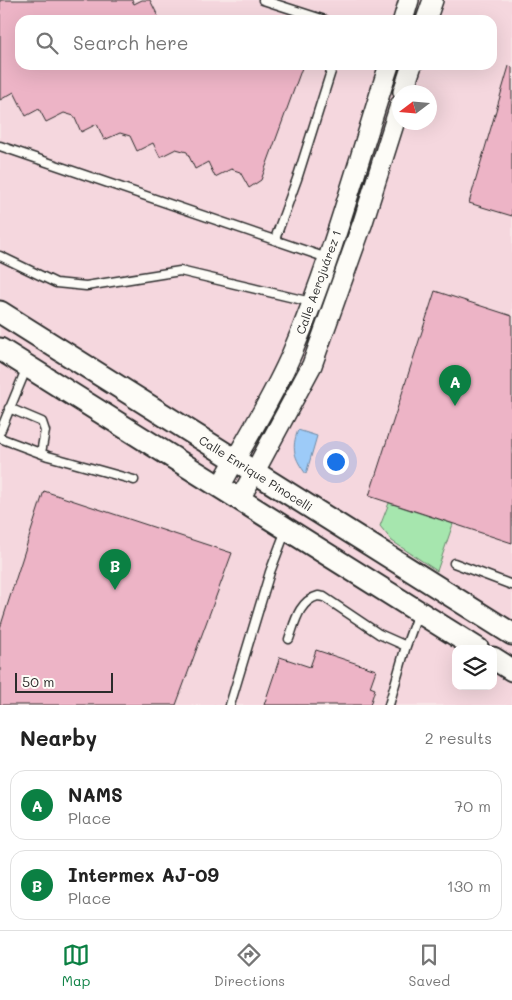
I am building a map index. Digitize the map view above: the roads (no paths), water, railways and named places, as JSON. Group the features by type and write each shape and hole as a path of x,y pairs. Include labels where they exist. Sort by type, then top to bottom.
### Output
{"main road":[{"name":"Calle Enrique Pinocelli","path":"0,312 512,634"},
{"path":"0,349 472,645"},
{"path":"497,661 512,670"}],"street":[{"path":"404,15 409,0"},
{"path":"428,15 433,0"},
{"name":"Calle Aerojuárez 1","path":"220,486 285,369 312,302 328,258 387,70"},
{"path":"406,85 411,70"},
{"name":"Calle Aerojuárez 1","path":"240,499 312,365 363,222 392,130"}],"lane":[{"path":"263,0 310,15"},
{"path":"275,239 331,70"},
{"path":"0,146 328,258"},
{"path":"0,256 56,283 86,286 180,271 312,302"},
{"path":"0,432 28,365"},
{"path":"9,408 42,422 45,431 41,453"},
{"path":"0,438 41,453 134,480"},
{"path":"230,705 270,572 286,529"},
{"path":"454,562 512,586"},
{"path":"289,639 301,609 306,602 318,596 337,605 379,634 406,646"},
{"path":"389,705 406,646 419,611"}],"water":[{"path":"298,430 317,436 306,474 296,458 294,448"}],"place":[{"name":"NAMS","path":"455,406"},
{"name":"Intermex AJ-09","path":"115,590"}]}
